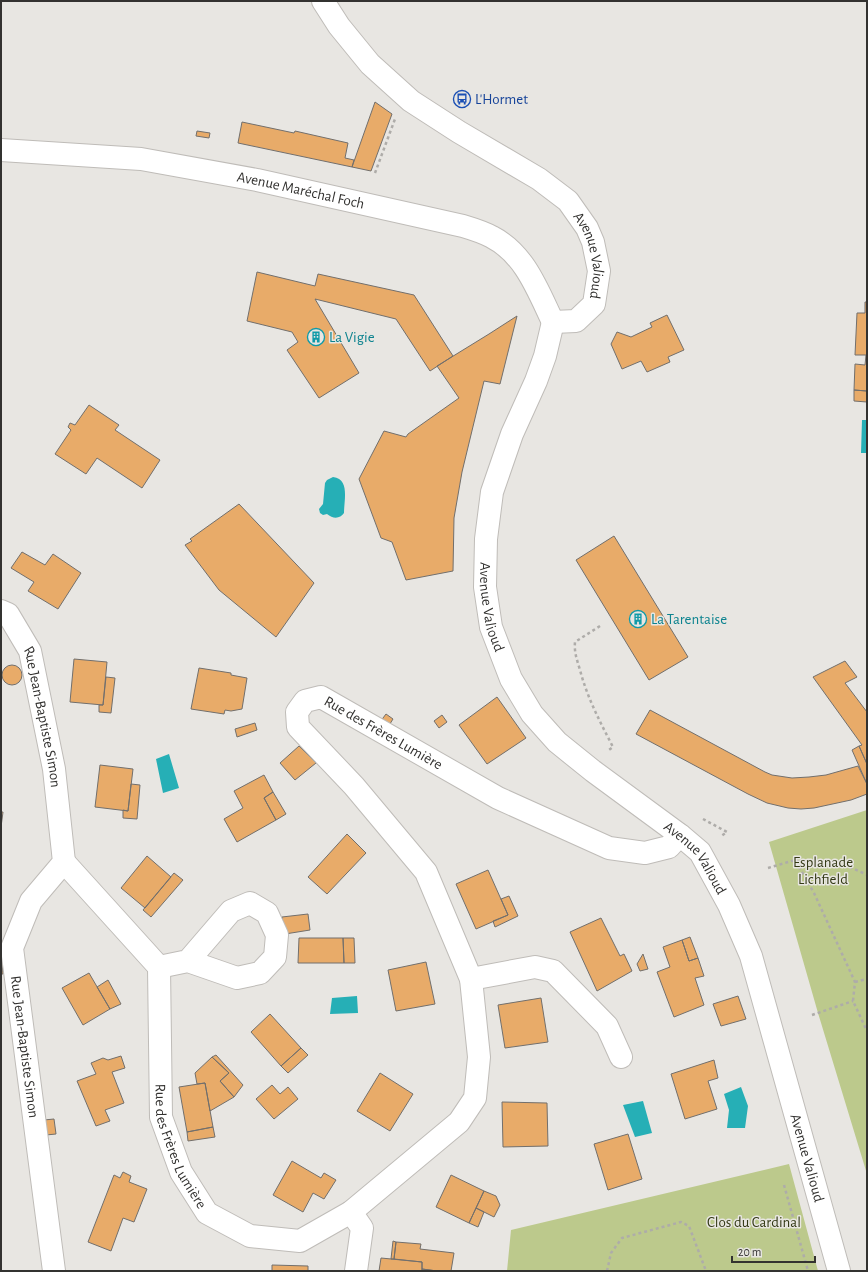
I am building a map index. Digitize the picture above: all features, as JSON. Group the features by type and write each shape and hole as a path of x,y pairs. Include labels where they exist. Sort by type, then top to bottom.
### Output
{"street":[{"name":"Avenue Valioud","path":"323,1 339,26 370,64 411,101 459,132 539,179 568,201 587,228 593,242 599,270 594,304 576,321 552,322 545,356 536,381 512,434 492,492 486,539 485,587 491,627 511,679 532,714 557,742 593,771 680,835 700,852 729,905 751,956 839,1271"},
{"name":"Avenue Maréchal Foch","path":"1,150 141,159 257,180 463,226 492,237 510,249 532,279 552,322"},
{"name":"Rue Jean-Baptiste Simon","path":"1,611 8,614 30,651 54,769 64,862 32,901 12,948 54,1271"},
{"name":"Rue des Frères Lumière","path":"159,967 161,1117 181,1172 207,1213 250,1236 300,1240 351,1212 459,1122 475,1098 479,1057 470,979 426,872 354,786 298,727 297,712 305,701 321,697 498,798 609,848 645,854 669,847 680,835"},
{"path":"64,862 159,967 188,961"},
{"path":"470,979 535,967 553,971 607,1026 621,1057"},
{"path":"351,1212 362,1228 356,1271"}],"path":[{"path":"375,173 394,120"},
{"path":"600,626 575,642 574,651 590,701 613,747 608,750"},
{"path":"768,868 795,860 813,861 852,868 867,875"},
{"path":"795,860 814,893 855,982 853,1001 867,1031"},
{"path":"855,982 867,979"},
{"path":"812,1015 853,1001"},
{"path":"784,1185 808,1271"},
{"path":"607,1271 611,1253 622,1238 681,1222 689,1226 706,1271"}],"green space":[{"name":"Esplanade Lichfield","path":"867,810 867,1174 818,1013 769,842"},
{"name":"Clos du Cardinal","path":"789,1164 818,1271 507,1271 511,1230"}],"water":[{"path":"862,420 867,420 867,453 861,453"},
{"path":"333,477 342,482 345,491 344,513 336,518 327,514 323,515 320,513 319,509 323,504 325,483"},
{"path":"169,754 179,788 163,793 156,759"},
{"path":"357,996 358,1013 330,1014 332,998"},
{"path":"741,1087 748,1106 745,1128 727,1128 729,1110 724,1094"},
{"path":"643,1101 652,1133 635,1137 623,1105"}],"building":[{"path":"375,102 392,114 371,171 352,167"},
{"path":"242,122 294,133 295,131 348,143 345,158 354,160 352,167 238,143"},
{"path":"197,131 210,133 209,138 196,136"},
{"name":"La Vigie","path":"257,272 315,286 318,274 414,295 453,356 430,371 396,319 315,299 359,373 319,398 287,350 298,342 292,332 247,321"},
{"path":"865,302 867,302 867,391 854,390 855,364 865,365 866,355 855,355 857,313 865,313"},
{"path":"667,315 684,350 668,357 670,362 647,372 641,361 622,369 611,344 617,332 631,337 652,327 650,323"},
{"path":"517,316 500,384 484,381 462,472 454,518 453,571 406,580 392,542 381,538 359,479 384,431 406,437 408,434 459,398 437,366"},
{"path":"854,390 867,391 867,402 854,401"},
{"path":"89,405 119,425 115,430 160,460 142,488 97,458 86,474 55,454 71,430 68,427 70,423 75,425"},
{"path":"239,504 314,583 276,637 219,590 185,545 192,541 190,539"},
{"name":"La Tarentaise","path":"614,536 688,657 649,680 576,560"},
{"path":"22,552 45,565 53,554 81,573 58,609 28,591 34,582 11,568"},
{"path":"74,659 107,662 103,705 70,702"},
{"path":"845,661 857,677 845,683 867,712 867,764 859,746 862,745 813,677"},
{"path":"12,665 19,668 22,675 19,682 12,685 5,682 2,675 5,668"},
{"path":"199,668 231,673 231,675 247,678 242,709 231,711 225,710 224,714 191,709"},
{"path":"106,677 115,678 111,713 99,712 99,705 103,705"},
{"path":"497,697 526,738 487,764 459,725"},
{"path":"650,710 772,775 792,778 809,777 826,775 858,766 867,784 867,794 851,800 814,808 788,808 767,803 636,734"},
{"path":"386,714 393,719 388,727 380,722"},
{"path":"442,715 447,722 439,728 434,721"},
{"path":"255,723 257,730 237,737 235,729"},
{"path":"299,746 316,763 295,780 280,763"},
{"path":"859,746 867,764 867,784 852,750"},
{"path":"100,765 133,769 128,811 95,807"},
{"path":"264,775 273,792 264,798 276,820 237,842 224,819 243,808 234,791"},
{"path":"131,784 140,785 137,819 123,818 123,810 128,811"},
{"path":"273,792 286,814 276,820 264,798"},
{"path":"1,812 3,812 1,827"},
{"path":"347,834 366,853 327,894 308,877"},
{"path":"147,856 171,877 145,908 121,888"},
{"path":"488,870 508,915 476,929 456,884"},
{"path":"174,873 183,880 151,917 143,910"},
{"path":"509,896 518,916 495,927 493,921 508,915 501,899"},
{"path":"308,914 310,930 285,934 282,917"},
{"path":"601,918 620,956 624,954 632,971 597,991 570,932"},
{"path":"690,937 698,958 689,961 682,940"},
{"path":"299,938 343,938 344,963 298,963"},
{"path":"343,938 354,938 355,963 344,963"},
{"path":"682,940 689,961 698,958 704,976 695,978 704,1005 674,1017 657,972 670,967 663,947"},
{"path":"1,953 3,974 1,974"},
{"path":"643,954 648,969 640,971 637,964"},
{"path":"426,962 435,1004 396,1011 388,970"},
{"path":"89,973 110,1009 83,1025 62,988"},
{"path":"108,980 121,1004 110,1009 97,987"},
{"path":"738,996 746,1019 721,1026 713,1004"},
{"path":"541,998 548,1042 505,1048 498,1005"},
{"path":"270,1014 301,1048 281,1066 251,1032"},
{"path":"301,1048 308,1055 288,1073 281,1066"},
{"path":"216,1055 243,1085 234,1097 220,1081 229,1073 212,1057"},
{"path":"121,1056 125,1068 112,1072 124,1103 105,1110 110,1121 96,1126 77,1081 96,1074 91,1063 103,1058 108,1060"},
{"path":"212,1057 229,1073 220,1081 234,1097 210,1111 205,1083 197,1084 195,1073"},
{"path":"714,1060 718,1078 708,1081 717,1109 685,1119 671,1074"},
{"path":"380,1073 413,1094 390,1131 357,1111"},
{"path":"205,1083 213,1127 187,1132 179,1087"},
{"path":"272,1085 280,1094 288,1087 298,1099 274,1119 256,1099"},
{"path":"502,1102 547,1103 548,1146 503,1147"},
{"path":"54,1119 56,1134 46,1135 44,1120"},
{"path":"213,1127 215,1137 188,1141 187,1132"},
{"path":"628,1134 642,1179 608,1190 594,1144"},
{"path":"292,1161 321,1178 324,1173 336,1180 324,1199 313,1193 303,1212 273,1195"},
{"path":"123,1172 131,1176 129,1182 147,1189 134,1222 123,1218 111,1251 88,1242 114,1175 120,1178"},
{"path":"451,1175 484,1191 469,1223 436,1207"},
{"path":"484,1191 496,1196 500,1205 494,1217 476,1208"},
{"path":"476,1208 484,1212 478,1227 469,1223"},
{"path":"393,1241 396,1242 394,1259 391,1259"},
{"path":"396,1242 421,1244 420,1249 454,1253 451,1271 422,1269 422,1262 394,1259"},
{"path":"381,1258 422,1262 422,1271 379,1271"},
{"path":"272,1265 308,1266 308,1271 272,1271"},
{"path":"422,1269 437,1271 422,1271"}],"place":[{"name":"L'Hormet","path":"462,99"},
{"name":"La Vigie","path":"316,337"},
{"name":"La Tarentaise","path":"638,619"}]}
